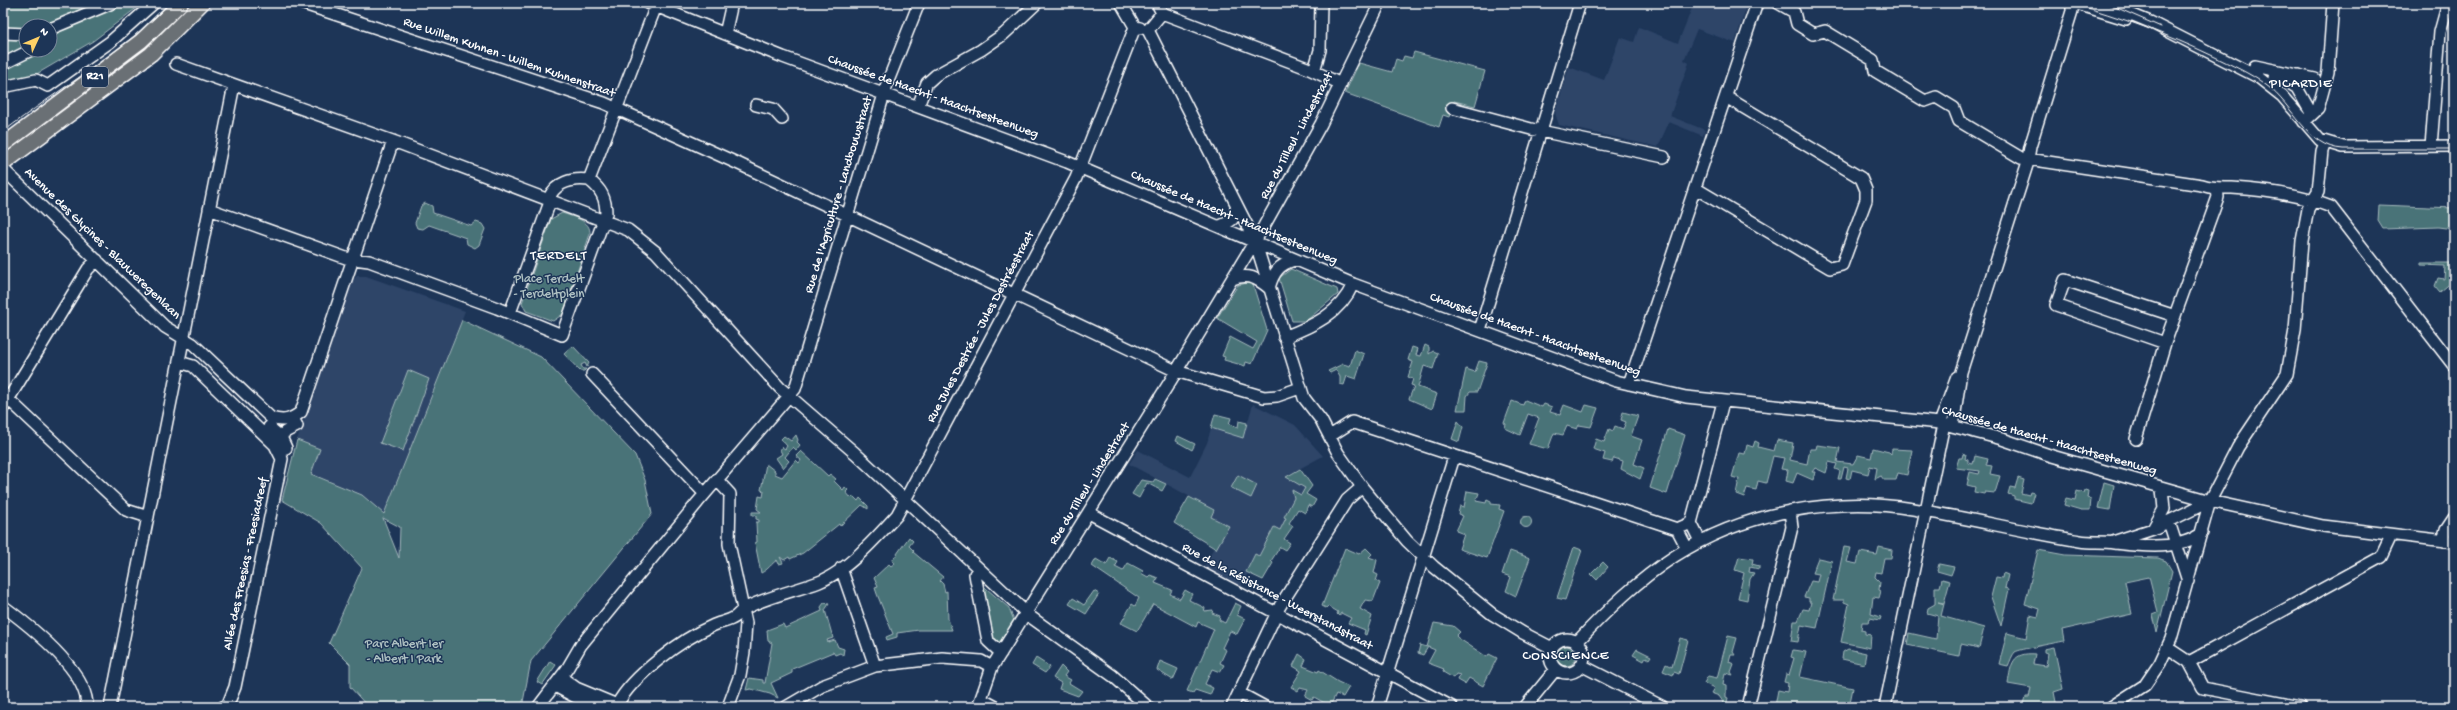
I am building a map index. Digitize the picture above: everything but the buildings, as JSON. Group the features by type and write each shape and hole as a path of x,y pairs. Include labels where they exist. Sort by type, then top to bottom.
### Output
{"main road":[{"name":"R21","path":"3,145 141,42 181,3"},
{"name":"R21","path":"3,164 151,54 202,3"}],"street":[{"path":"58,26 112,3"},
{"path":"3,86 36,80 48,86 110,42 154,3"},
{"name":"Rue Willem Kuhnen - Willem Kuhnenstraat","path":"300,3 617,108 1176,371 1264,397 1282,395 1300,388"},
{"path":"725,34 732,3"},
{"name":"Rue de l'Agriculture - Landbouwstraat","path":"538,707 558,682 581,645 705,494 795,389 885,93 919,3"},
{"path":"918,106 927,83 936,75 981,50 1004,34 1037,3"},
{"path":"1121,3 1135,27 1148,30"},
{"path":"1157,3 1162,13 1314,71 1341,84"},
{"path":"1314,71 1320,50 1321,3"},
{"name":"Rue du Tilleul - Lindestraat","path":"979,703 992,667 1089,513 1255,241 1321,124 1380,3"},
{"path":"1480,330 1580,3"},
{"path":"1629,384 1757,3"},
{"path":"1778,3 1794,12 1797,24 1814,34 1825,31 1873,60 1875,71 1925,101 1936,97 1954,108 1959,121 2021,158 2194,184 2217,189 2231,188 2313,200 2332,207 2454,366"},
{"path":"1885,707 1925,512 1946,425 1961,372 2028,159 2072,11 2073,3 2168,33 2257,71 2299,75 2315,79"},
{"path":"2104,3 2150,22 2168,33"},
{"path":"2304,122 2318,109 2328,72 2333,3"},
{"path":"2431,146 2440,32 2448,3"},
{"path":"588,180 617,108 652,5"},
{"name":"Chaussée de Haecht - Haachtsesteenweg","path":"652,5 725,34 1080,167 1353,284 1629,384 1686,397 1723,402 1946,425 2210,501 2323,526 2391,536 2449,542"},
{"path":"1148,30 1162,13"},
{"name":"Rue Jules Destrée - Jules Destréestraat","path":"620,706 638,680 688,639 712,626 734,618 744,609 807,584 819,582 841,568 872,542 897,515 1080,167 1135,27"},
{"path":"1148,30 1255,241 1284,337 1298,376 1300,388 1304,398 1330,436 1338,453 1362,487 1423,557 1492,614 1522,633 1552,648"},
{"path":"3,33 18,34"},
{"path":"3,64 18,56"},
{"path":"176,64 393,141 603,219 628,230 656,252 780,388 905,500 1026,613 1113,676 1148,707"},
{"path":"2257,71 2279,93 2314,135 2325,143 2343,147 2454,146"},
{"path":"2274,78 2277,75 2297,88 2306,107"},
{"path":"2297,88 2299,75"},
{"path":"110,707 234,85"},
{"path":"1695,188 1830,268 1842,265 1866,200 1866,190 1861,178 1726,97"},
{"path":"756,106 773,109 782,119"},
{"path":"1452,108 1541,131 1664,157"},
{"path":"267,425 293,418 301,412 393,141"},
{"path":"2111,707 2145,685 2155,673 2168,648 2210,501 2238,447 2287,374 2296,330 2302,241 2308,209 2318,192 2322,151 2325,143"},
{"name":"Avenue des Glycines - Blauweregenlaan","path":"3,169 166,326 194,344 267,425"},
{"path":"209,209 346,258 369,261 510,313 562,335 603,219 606,205 603,194 588,180 570,180 555,189 550,199 510,313"},
{"path":"2136,439 2165,343 2218,197 2217,189"},
{"path":"1220,226 1233,219 1237,211 1236,206"},
{"path":"97,260 88,269 5,400 126,510 148,517"},
{"path":"1269,288 1273,273 1286,262 1295,260"},
{"path":"1232,279 1248,276 1254,278 1269,288"},
{"path":"2165,343 2056,305 2065,280 2175,316"},
{"path":"1284,337 1310,327 1332,313 1348,296 1353,284"},
{"path":"179,362 193,366 267,425 291,430 286,448 283,449"},
{"path":"592,374 705,494"},
{"path":"1700,541 1691,523 1723,402"},
{"path":"1330,436 1352,422 1454,457 1677,529 1691,523"},
{"name":"Allée des Freesias - Freesiadreef","path":"223,707 228,704 235,686 282,459 267,425"},
{"path":"1377,707 1454,457"},
{"path":"717,480 730,494 729,544 746,623 744,652 740,675 728,707"},
{"path":"1232,707 1276,614 1347,500 1362,487"},
{"path":"2153,529 2164,509 2162,488"},
{"path":"2112,543 2153,529 2210,501"},
{"path":"1576,643 1620,597 1687,548 1700,541 1738,526 1790,511 1841,506 1912,509 2081,541 2127,545 2176,545 2193,540 2202,533"},
{"path":"1748,707 1792,527 1790,511"},
{"name":"Rue de la Résistance - Weerstandstraat","path":"1089,513 1452,707"},
{"path":"2449,542 2446,530 2454,518"},
{"path":"2169,522 2188,581"},
{"path":"1677,529 1687,548"},
{"path":"2189,662 2381,558 2391,536"},
{"path":"841,568 875,666"},
{"path":"979,570 975,574 988,641 1001,653"},
{"path":"3,606 23,620 57,653 81,683 87,698 87,707"},
{"path":"1563,640 1576,643 1583,655 1581,665 1570,672 1556,669 1551,661 1552,648 1563,640"},
{"path":"2168,648 2189,662 2203,688 2300,707"},
{"path":"786,707 822,686 875,666 942,658 981,661 992,667"},
{"path":"1581,665 1663,707"},
{"path":"1525,707 1556,669"},
{"path":"558,682 620,706"},
{"path":"558,682 594,707"},
{"path":"1239,693 1265,707"},
{"path":"979,703 996,707"}],"shaded area":[{"path":"1694,3 1741,3 1745,11 1735,43 1697,29 1684,60 1689,63 1670,116 1705,130 1703,136 1669,122 1658,147 1559,125 1555,113 1569,67 1604,80 1620,37 1634,42 1639,27 1678,43"},
{"path":"357,276 366,276 465,311 384,514 362,495 311,474 297,440 353,280"},
{"path":"1253,404 1295,425 1323,456 1288,475 1309,488 1255,577 1248,573 1241,587 1204,567 1214,547 1196,538 1196,500 1129,464 1138,450 1190,477 1207,443 1211,428 1243,438"}],"green space":[{"path":"3,3 143,3 93,41 35,75 3,82"},
{"path":"1414,52 1485,71 1475,106 1454,101 1449,117 1443,115 1439,127 1345,93 1359,63 1392,72 1396,59 1402,61 1404,56 1412,58"},
{"path":"425,203 432,206 433,213 471,226 476,222 482,224 485,229 479,245 475,248 467,244 466,238 429,225 423,229 417,228 415,223 421,206"},
{"path":"2379,205 2454,208 2454,229 2438,227 2383,229 2378,221"},
{"name":"Place Terdelt - Terdeltplein","path":"562,213 576,218 588,225 590,234 563,314 553,321 526,311 522,303 551,219"},
{"path":"2421,263 2454,263 2454,280 2440,292 2435,286 2438,278 2444,279 2445,266 2421,265"},
{"path":"1291,269 1337,289 1338,294 1306,321 1292,321 1279,278"},
{"path":"1247,283 1253,285 1267,330 1252,364 1246,362 1245,366 1224,360 1225,357 1222,356 1230,337 1253,349 1257,342 1217,318 1238,285"},
{"name":"Parc Albert Ier - Albert I Park","path":"462,320 541,357 635,455 645,480 652,514 531,661 522,707 368,707 350,687 350,664 329,643 362,568 321,523 282,500 297,440 320,449 311,474 362,495 384,514","holes":["383,518 400,527 399,558"]},
{"path":"1425,345 1429,347 1429,354 1433,351 1438,353 1433,369 1424,366 1418,387 1437,394 1432,409 1409,399 1414,386 1411,385 1413,379 1408,377 1413,362 1408,360 1412,347 1418,349 1416,355 1421,356"},
{"path":"573,346 589,363 587,367 585,363 581,365 583,369 586,369 584,371 580,371 564,354"},
{"path":"1355,350 1364,354 1356,379 1347,376 1344,385 1340,384 1340,377 1336,370 1330,373 1328,371 1343,364 1350,366"},
{"path":"1479,361 1487,363 1477,392 1470,392 1467,396 1466,410 1457,410 1466,369 1475,372"},
{"path":"408,370 429,379 403,451 380,443"},
{"path":"1525,400 1542,407 1544,404 1552,407 1550,412 1560,415 1564,405 1583,412 1586,405 1598,408 1591,427 1579,425 1577,429 1567,426 1563,435 1554,433 1548,449 1529,444 1539,418 1528,414 1520,435 1505,428 1506,424 1504,423 1512,401 1523,405"},
{"path":"1623,412 1638,416 1631,436 1642,440 1634,464 1644,468 1640,479 1621,469 1623,461 1614,458 1612,462 1603,460 1605,453 1593,449 1596,439 1604,442 1609,429 1613,431 1615,426 1623,429 1626,422 1621,420"},
{"path":"1215,414 1231,418 1229,424 1238,427 1239,421 1247,423 1243,438 1211,428"},
{"path":"1458,421 1463,427 1459,442 1452,439"},
{"path":"1668,429 1685,435 1667,494 1650,488"},
{"path":"796,435 798,440 797,442 800,445 796,450 793,447 785,457 789,461 783,468 776,458 782,454 780,450 782,447 785,449 787,446 781,439 784,436 791,441"},
{"path":"1178,436 1195,444 1192,450 1176,441"},
{"path":"1777,440 1793,443 1790,460 1807,464 1810,449 1816,449 1817,445 1840,448 1837,462 1853,464 1858,455 1871,458 1873,448 1889,452 1891,454 1892,449 1912,450 1907,475 1898,473 1896,480 1884,480 1881,476 1875,479 1877,468 1870,466 1868,474 1852,470 1850,479 1846,478 1848,468 1844,467 1841,479 1838,479 1840,471 1835,469 1837,464 1829,462 1826,473 1815,468 1812,472 1815,472 1813,480 1797,473 1793,483 1786,481 1788,470 1781,469 1784,458 1773,456 1766,483 1758,481 1756,490 1747,488 1744,497 1736,494 1739,479 1732,477 1739,453 1745,454 1747,445 1753,447 1755,441 1759,443 1758,447 1774,451"},
{"path":"801,451 828,476 830,474 836,479 834,481 843,490 845,487 848,490 846,492 851,498 853,496 858,501 860,498 868,506 868,509 862,505 840,526 839,524 803,553 790,559 789,557 784,560 780,557 783,563 779,564 777,560 761,573 755,543 757,542 756,522 759,522 759,520 756,519 756,515 752,515 752,512 761,512 757,509 759,496 763,497 764,491 761,490 766,464 775,471 775,474 782,477 796,460 799,463 801,460 796,456"},
{"path":"1963,454 1966,455 1965,459 1968,460 1968,463 1973,464 1975,456 1988,459 1986,465 1992,466 1990,474 2000,476 1995,493 1985,492 1984,494 1974,492 1975,487 1967,485 1970,472 1979,474 1980,471 1956,468 1959,458 1962,458"},
{"path":"1300,469 1312,486 1306,494 1316,500 1312,507 1308,505 1305,513 1298,509 1289,523 1293,526 1284,539 1290,543 1285,550 1280,547 1271,561 1273,563 1263,580 1246,572 1255,554 1259,556 1274,527 1280,530 1286,518 1284,517 1294,498 1292,490 1301,495 1305,488 1286,477"},
{"path":"1238,475 1257,485 1251,498 1231,488"},
{"path":"2018,478 2024,480 2021,493 2029,495 2030,492 2034,493 2031,503 2014,499 2014,496 2008,494 2010,487 2015,488"},
{"path":"1155,479 1166,484 1162,491 1147,483 1139,498 1132,494 1141,480 1153,482"},
{"path":"2104,482 2114,485 2110,510 2098,508"},
{"path":"2085,490 2088,491 2087,498 2091,499 2090,510 2081,510 2064,505 2066,498 2075,500 2077,491 2084,493"},
{"path":"1467,491 1479,493 1476,501 1486,503 1487,499 1491,501 1491,504 1500,505 1499,509 1504,511 1487,558 1459,549 1464,534 1456,531 1463,516 1458,514 1460,506 1464,507"},
{"path":"1189,497 1214,510 1211,517 1229,526 1216,549 1174,523"},
{"path":"1526,516 1530,518 1532,522 1530,526 1526,528 1522,526 1520,522 1522,518"},
{"path":"909,537 913,541 909,546 914,551 913,552 943,577 940,581 943,584 945,592 947,591 948,619 952,630 919,630 897,633 897,637 887,640 886,637 893,634 877,594 875,588 878,587 874,578 889,564 891,566 895,563 892,561"},
{"path":"1574,547 1582,550 1565,600 1557,598"},
{"path":"1844,547 1851,548 1847,562 1857,564 1860,552 1877,555 1879,547 1892,550 1891,558 1884,558 1881,573 1876,572 1875,577 1880,582 1879,590 1881,591 1879,598 1873,597 1871,614 1881,617 1880,620 1870,618 1869,622 1862,622 1861,630 1865,631 1865,634 1871,635 1870,648 1841,642 1849,604 1844,602 1844,600 1833,600"},
{"path":"1345,548 1359,554 1366,548 1372,554 1369,557 1377,560 1374,573 1378,575 1376,581 1380,583 1373,601 1365,600 1360,609 1372,616 1366,635 1364,634 1365,630 1348,623 1351,618 1341,613 1339,616 1337,614 1338,612 1328,606 1326,608 1322,606"},
{"path":"2038,550 2065,555 2158,558 2166,561 2172,571 2157,633 2153,615 2158,613 2149,577 2125,582 2132,614 2062,630 2064,641 2015,652 2008,666 1999,664 2007,633 2026,638 2030,615 2038,617 2040,609 2025,604"},
{"path":"1510,551 1530,558 1516,596 1506,591 1511,577 1502,574"},
{"path":"1739,557 1753,559 1752,564 1759,566 1759,569 1750,567 1749,572 1754,573 1750,579 1747,600 1738,598 1744,573 1735,570"},
{"path":"1110,558 1118,562 1115,567 1123,571 1128,563 1143,571 1141,573 1148,577 1150,575 1158,578 1155,583 1172,590 1170,594 1180,599 1185,590 1192,594 1189,600 1205,608 1204,611 1213,610 1212,613 1220,616 1219,620 1225,623 1235,603 1241,606 1237,615 1245,619 1237,634 1230,631 1222,648 1226,650 1220,663 1224,665 1220,672 1212,669 1205,684 1213,688 1210,695 1195,690 1193,693 1187,691 1214,629 1198,622 1196,627 1153,604 1137,631 1121,623 1132,604 1135,606 1139,598 1092,566 1096,559 1106,565"},
{"path":"1818,558 1832,561 1817,628 1801,625 1798,642 1791,641 1794,621 1798,621 1803,609 1809,610 1811,602 1809,602 1809,598 1804,597 1811,581 1817,582 1819,574 1812,573"},
{"path":"1603,562 1608,567 1597,580 1591,574"},
{"path":"1939,564 1954,567 1951,575 1937,571"},
{"path":"2003,573 2008,575 2005,588 2009,589 2001,626 1991,597 1996,577 2002,578"},
{"path":"1942,579 1950,581 1944,603 1938,602 1944,604 1941,616 1984,628 1979,648 1961,644 1959,656 1907,645 1909,633 1936,639 1938,616 1927,613 1928,608 1935,604 1935,587 1940,587"},
{"path":"979,582 1009,608 1015,623 997,648 991,642"},
{"path":"1094,591 1099,594 1086,614 1069,604 1073,598 1084,605"},
{"path":"824,603 829,604 825,610 833,638 827,640 828,642 835,640 838,647 844,649 843,655 840,653 835,655 833,652 792,669 792,673 771,683 778,698 770,694 751,689 746,690 749,678 763,680 763,683 765,683 772,643 768,641 767,630 783,624 785,628 822,611 821,607"},
{"path":"1434,623 1453,626 1460,632 1456,636 1458,638 1487,657 1489,654 1497,658 1483,686 1469,678 1465,684 1458,680 1460,675 1456,674 1453,678 1443,672 1444,669 1428,663 1435,650 1428,647 1423,655 1418,653 1420,645 1427,647"},
{"path":"1728,636 1737,638 1733,652 1735,655 1731,655 1729,662 1734,664 1731,672 1733,675 1725,673 1723,684 1726,685 1726,697 1728,698 1726,706 1719,696 1711,693 1714,688 1704,683 1708,676 1717,678"},
{"path":"1680,638 1688,640 1679,674 1674,672 1673,675 1663,671 1666,664 1672,667"},
{"path":"1566,646 1573,649 1576,656 1573,663 1566,666 1559,663 1556,656 1559,649"},
{"path":"2054,647 2063,689 2054,692 2057,707 2023,707 2026,697 2029,697 2031,688 2008,684 2010,671 2014,661 2017,657 2022,655 2035,654 2033,664 2046,666 2048,653 2044,652 2044,649"},
{"path":"1637,649 1651,656 1649,659 1646,657 1644,661 1633,655"},
{"path":"1848,649 1866,653 1864,664 1842,659 1843,652"},
{"path":"1793,650 1806,652 1800,677 1853,688 1849,707 1775,706 1778,690 1787,692 1788,683 1784,682 1786,674 1789,675 1794,658 1791,657"},
{"path":"1299,654 1306,659 1303,666 1318,672 1319,670 1349,687 1343,697 1336,694 1330,706 1314,697 1312,700 1305,696 1308,690 1300,688 1298,691 1291,687 1301,671 1293,666"},
{"path":"1036,658 1050,667 1045,673 1032,665"},
{"path":"550,661 556,665 542,685 537,682"},
{"path":"1160,661 1178,669 1173,680 1157,670"},
{"path":"1061,666 1067,672 1064,676 1071,680 1069,683 1082,691 1078,696 1059,689 1061,683 1053,678"}],"tram line":[{"path":"3,132 131,39 170,3"},
{"path":"2071,3 2161,33 2247,73 2276,93 2310,133 2319,141 2330,146 2343,149 2454,149"},
{"path":"2106,3 2161,27"}],"district":[{"name":"PICARDIE","path":"2301,84"},
{"name":"TERDELT","path":"559,256"},
{"name":"CONSCIENCE","path":"1566,656"}]}
